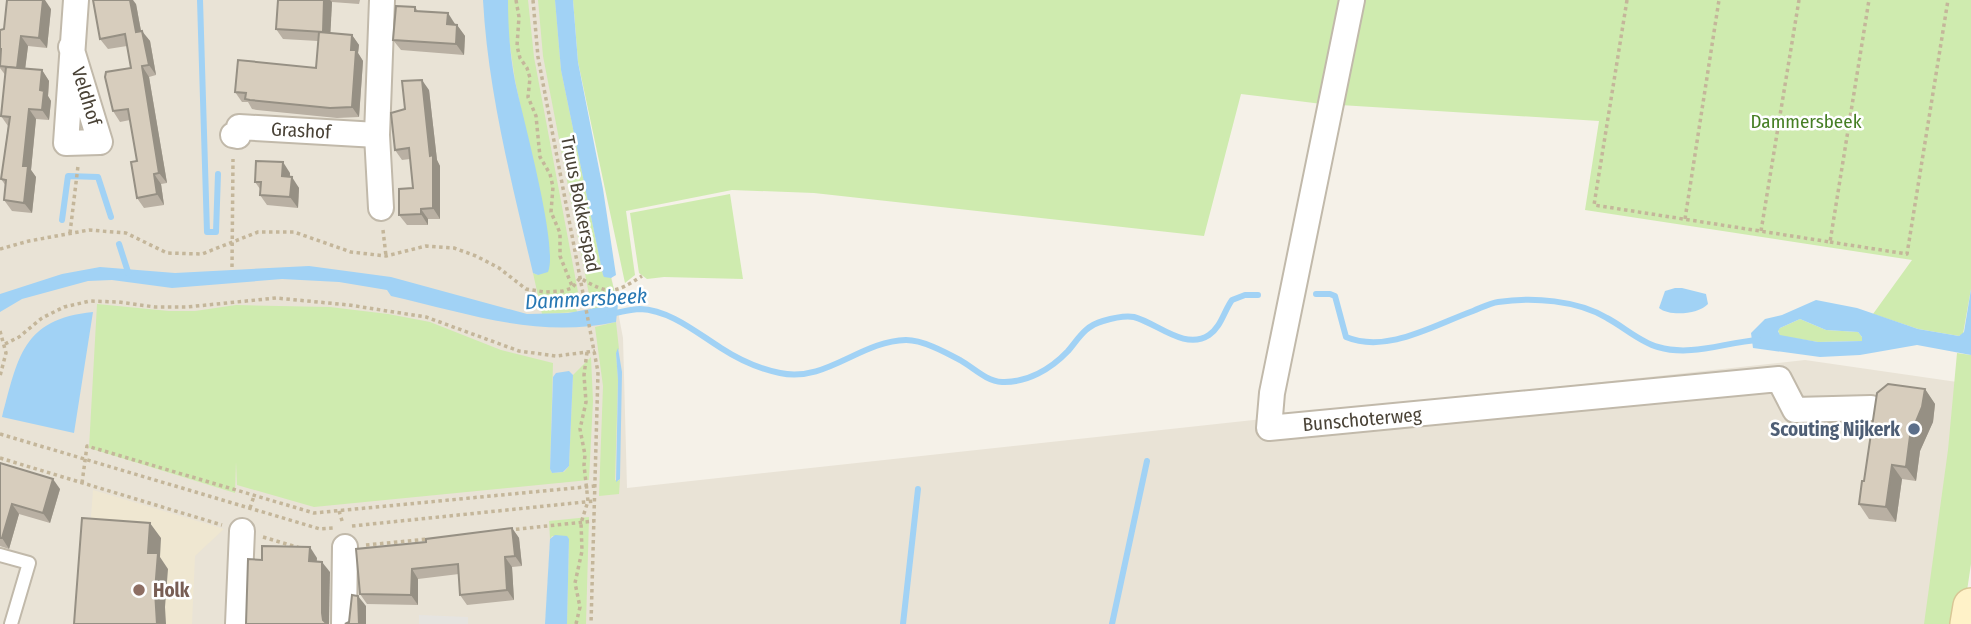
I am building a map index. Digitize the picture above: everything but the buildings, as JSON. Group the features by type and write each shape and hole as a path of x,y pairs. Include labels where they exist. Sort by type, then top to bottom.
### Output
{"main road":[{"path":"1968,624 1971,606"}],"street":[{"name":"Veldhof","path":"71,47 76,0"},
{"path":"381,208 377,135 382,0"},
{"name":"Bunschoterweg","path":"1352,0 1272,393 1269,428 1779,379 1795,410 1871,408"},
{"name":"Grashof","path":"233,135 238,136 239,127 377,135"},
{"path":"238,624 243,525"},
{"path":"344,624 345,547"}],"lane":[{"path":"0,555 29,563 11,624"}],"path":[{"path":"516,0 519,27 517,46 530,78 528,97 536,116 540,157 550,174 551,212 560,233 560,256 572,288"},
{"name":"Truus Bokkerspad","path":"533,0 538,57 599,386 591,624"},
{"path":"1627,0 1594,205 1907,254 1948,0"},
{"path":"1685,219 1719,0"},
{"path":"1761,231 1799,0"},
{"path":"1830,242 1870,0"},
{"path":"232,267 233,135"},
{"path":"71,233 78,167"},
{"path":"0,249 89,230 126,233 167,253 202,254 258,232 294,232 351,252 386,256 426,246 454,248 499,268 526,289 545,292 572,288 580,278 604,291 620,290 642,276"},
{"path":"5,344 19,337 42,318 64,307 90,301 187,307 276,298 349,305 426,317 519,351 556,356 594,349"},
{"path":"0,331 6,354 0,376"},
{"path":"576,624 580,607 575,583 582,551 581,523 588,502 585,455 580,429 586,402 584,375 587,352"},
{"path":"0,358 6,354"},
{"path":"0,433 85,459 312,551 428,539"},
{"path":"82,483 87,446 314,513 595,486"},
{"path":"0,458 82,483 243,525 320,529 594,501"},
{"path":"243,525 254,496"},
{"path":"498,531 594,521"}],"shaded area":[{"path":"0,0 559,0 623,338 627,488 1805,360 1964,383 1931,624 0,624"},
{"name":"Holk","path":"93,490 224,529 195,556 192,624 83,624"},
{"path":"419,615 468,617 468,624 419,624"}],"green space":[{"path":"508,0 528,0 534,57 578,292 574,294 577,312 542,314 533,273 538,275 547,234 515,80 508,32"},
{"path":"538,0 555,0 561,70 603,275 611,278 618,304 592,310 543,56"},
{"path":"573,0 1343,0 1322,104 1241,94 1204,236 814,193 732,190 626,211 635,275 625,283 578,62"},
{"name":"Dammersbeek","path":"1362,0 1971,0 1971,289 1963,334 1959,336 1918,329 1873,314 1912,260 1585,210 1599,121 1340,105"},
{"path":"730,194 743,279 647,279 639,273 630,213"},
{"path":"97,304 169,311 195,311 236,305 330,307 388,314 430,322 501,350 553,363 552,473 564,472 569,466 573,375 591,357 593,401 589,480 314,507 237,485 236,462 235,493 89,448"},
{"path":"1800,319 1826,330 1858,332 1862,341 1818,342 1780,336 1780,328"},
{"path":"616,322 619,349 616,353 618,380 615,480 620,479 619,494 599,496 603,386 595,327"},
{"path":"1957,353 1971,355 1971,564 1962,624 1924,624 1948,450"},
{"path":"589,517 586,624 567,624 569,539 552,536 550,539 549,521"}],"water":[{"path":"483,0 508,0 513,71 548,236 548,272 538,275 533,273 502,138 490,69"},
{"path":"555,0 573,0 578,62 603,189 616,275 611,278 603,275 561,70"},
{"path":"309,266 391,277 527,314 568,313 618,304 616,322 558,328 530,326 391,296 387,290 339,282 282,279 172,288 112,280 88,281 22,299 0,312 0,294 62,274 100,267 175,273"},
{"path":"1675,288 1706,294 1708,304 1698,310 1684,313 1670,313 1659,308 1665,291"},
{"path":"1971,289 1971,355 1917,345 1860,355 1820,357 1753,348 1751,333 1765,319 1782,315 1816,300 1857,308 1918,329 1959,336 1964,332","holes":["1800,319 1826,330 1858,332 1862,341 1818,342 1780,335 1778,331"]},
{"path":"93,312 74,433 2,417 19,360 37,333 51,323 69,316"},
{"path":"618,348 622,372 620,479 616,482 616,353"},
{"path":"569,371 573,375 569,466 563,472 552,473 553,377 556,373"},
{"path":"555,535 567,536 569,539 567,624 545,624 550,539"}],"waterway":[{"path":"200,0 207,232 216,232 218,174"},
{"path":"62,220 68,176 98,177 111,217"},
{"path":"119,244 129,275"},
{"name":"Dammersbeek","path":"1316,294 1335,296 1346,337 1362,341 1394,340 1492,303 1526,300 1554,301 1582,307 1607,318 1645,342 1671,350 1696,350 1759,340"},
{"name":"Dammersbeek","path":"609,314 640,309 662,313 742,360 780,373 813,372 873,347 906,340 934,347 985,377 1011,382 1046,369 1061,358 1087,329 1097,323 1134,317 1181,338 1200,339 1217,328 1232,300 1245,295 1258,295"},
{"path":"1112,624 1147,461"},
{"path":"903,624 918,489"}],"place":[{"name":"Scouting Nijkerk","path":"1914,429"},
{"name":"Holk","path":"139,590"}]}
